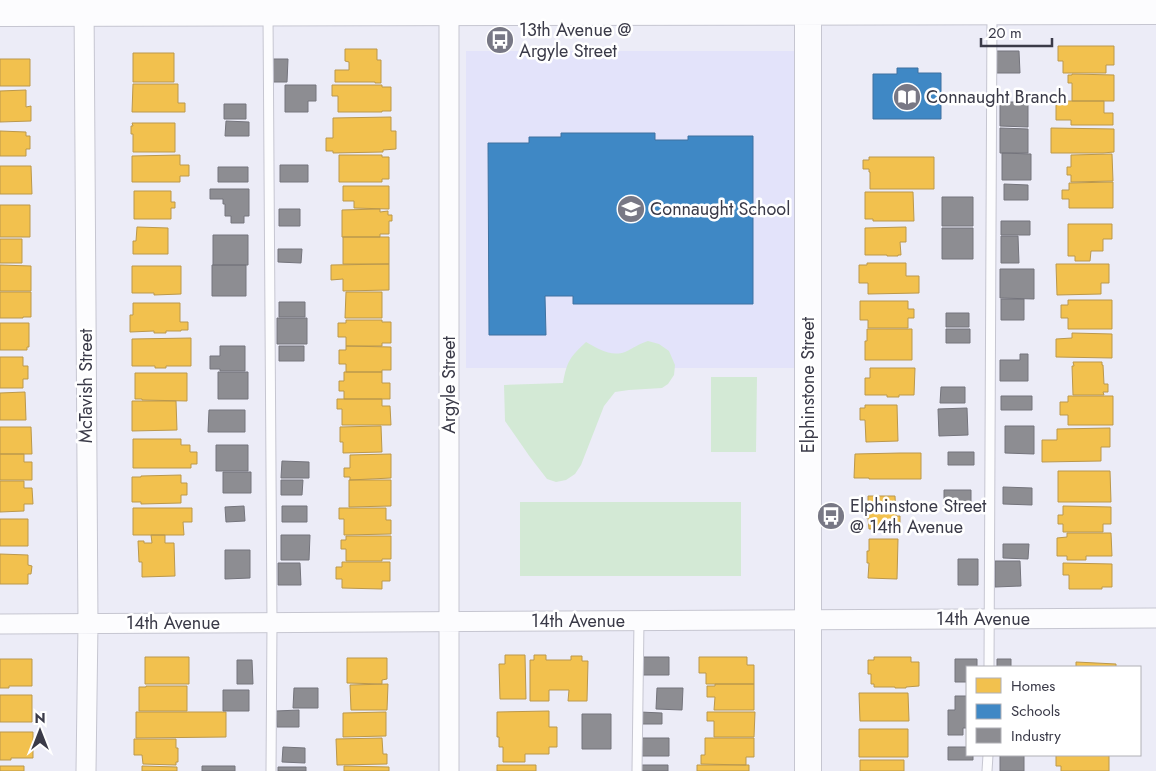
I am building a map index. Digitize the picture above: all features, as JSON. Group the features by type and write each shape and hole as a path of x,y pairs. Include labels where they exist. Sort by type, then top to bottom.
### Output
{"street":[{"path":"0,13 84,6 268,9 449,6 992,6 1156,11"},
{"name":"McTavish Street","path":"84,6 88,624 86,771"},
{"name":"Argyle Street","path":"449,6 449,771"},
{"name":"Elphinstone Street","path":"808,6 808,771"},
{"name":"14th Avenue","path":"0,624 1156,618"}],"lane":[{"path":"989,666 992,6"},
{"path":"268,9 272,623 271,771"},
{"path":"637,771 639,621"},
{"path":"987,771 988,756"}],"shaded area":[{"name":"Connaught School","path":"466,51 795,51 795,368 466,368"}],"green space":[{"path":"648,341 659,344 669,351 675,365 674,375 668,384 662,388 615,392 604,406 581,465 575,474 566,480 556,482 547,479 505,421 504,385 563,383 570,360 586,342 605,352 615,354 625,352"},
{"path":"711,377 757,377 756,452 711,452"},
{"path":"520,502 741,502 741,576 520,576"}],"building: Homes":[{"path":"1058,46 1114,46 1114,65 1106,65 1106,73 1063,73 1063,61 1058,61"},
{"path":"345,49 377,49 377,60 381,60 381,83 335,82 335,70 349,70 349,62 345,61"},
{"path":"133,53 174,53 174,82 133,82"},
{"path":"0,59 30,59 30,86 0,86"},
{"path":"1068,75 1114,75 1114,101 1072,101 1072,83 1068,83"},
{"path":"133,84 178,84 178,103 185,103 185,112 132,112"},
{"path":"332,85 382,85 382,87 391,87 391,111 338,112 338,96 332,96"},
{"path":"26,90 26,107 31,106 31,121 0,122 0,91"},
{"path":"1056,101 1104,101 1104,113 1113,113 1113,125 1071,125 1071,120 1056,120"},
{"path":"391,117 391,131 396,131 396,149 383,150 383,152 333,153 333,151 326,151 326,138 333,138 333,118"},
{"path":"132,123 175,123 175,152 133,152"},
{"path":"1051,128 1114,129 1114,152 1051,153"},
{"path":"0,131 26,132 26,136 30,136 30,149 26,149 26,156 0,156"},
{"path":"1112,154 1113,181 1071,182 1071,175 1067,175 1067,167 1071,167 1071,155"},
{"path":"180,155 180,165 189,165 189,176 180,176 180,182 132,182 132,156"},
{"path":"339,155 382,155 382,157 389,157 389,179 382,179 382,182 339,182"},
{"path":"869,157 934,157 934,189 870,189 869,169 863,169 863,160 869,160"},
{"path":"0,166 31,166 32,194 0,194"},
{"path":"1113,182 1113,208 1069,208 1069,199 1062,199 1062,190 1069,190 1069,183"},
{"path":"343,186 389,186 389,209 354,208 354,201 343,201"},
{"path":"134,191 171,191 171,202 175,202 175,208 171,208 171,219 134,219"},
{"path":"865,192 913,192 914,221 873,221 873,219 865,219"},
{"path":"0,205 30,205 30,237 0,237"},
{"path":"380,209 380,212 388,211 388,215 392,215 392,221 389,221 389,234 380,234 380,237 342,237 342,210"},
{"path":"1068,224 1112,224 1112,239 1103,239 1103,251 1091,251 1090,261 1075,261 1075,256 1068,256"},
{"path":"137,227 168,228 168,254 133,254 133,241 136,241"},
{"path":"906,227 906,242 900,242 901,255 865,255 865,228"},
{"path":"343,237 389,237 389,264 343,264"},
{"path":"0,239 22,239 22,263 0,263"},
{"path":"867,263 906,263 906,276 919,276 919,293 868,294 868,283 859,283 859,265 867,265"},
{"path":"389,264 389,290 343,291 343,279 331,280 331,265"},
{"path":"1056,264 1109,264 1109,283 1101,283 1101,294 1057,295"},
{"path":"0,265 31,266 31,291 0,291"},
{"path":"132,266 181,266 181,294 154,295 154,293 132,293"},
{"path":"0,292 31,292 31,317 0,318"},
{"path":"346,292 382,292 382,318 345,318"},
{"path":"1068,300 1112,300 1112,329 1068,329 1068,318 1061,318 1061,305 1068,305"},
{"path":"860,301 908,301 908,309 914,309 914,318 908,318 908,328 868,328 868,320 860,320"},
{"path":"133,303 180,303 180,322 188,322 188,330 166,331 166,333 154,333 154,331 130,332 130,315 133,315"},
{"path":"346,320 382,320 382,322 391,322 391,343 382,343 382,346 346,346 346,337 338,337 338,323 346,323"},
{"path":"0,323 29,323 29,347 27,347 27,350 0,350"},
{"path":"867,329 912,329 912,360 865,360"},
{"path":"1072,333 1112,334 1112,358 1056,357 1056,339 1072,338"},
{"path":"191,338 191,366 155,368 155,366 132,366 132,339"},
{"path":"346,346 391,347 391,370 382,370 382,372 346,372 346,364 339,364 339,350 346,350"},
{"path":"0,357 23,357 23,366 28,366 28,379 23,379 23,388 0,388"},
{"path":"1073,362 1102,362 1104,384 1108,384 1108,392 1103,392 1104,395 1073,395"},
{"path":"870,368 915,368 914,395 887,397 887,395 865,395 865,378 870,378"},
{"path":"344,372 382,372 382,383 390,383 390,399 344,399 344,391 339,391 339,381 344,381"},
{"path":"135,373 187,373 187,401 135,399"},
{"path":"25,392 26,420 0,420 0,393"},
{"path":"1068,396 1113,396 1113,425 1068,425 1068,415 1060,415 1060,402 1068,402"},
{"path":"337,399 382,399 382,406 390,406 391,425 342,425 342,409 337,409"},
{"path":"132,401 176,401 177,430 132,431"},
{"path":"865,405 897,405 898,441 866,442 865,420 860,420 860,408 865,408"},
{"path":"381,426 382,452 343,453 343,442 340,442 340,427"},
{"path":"0,427 31,427 32,454 0,454"},
{"path":"1110,428 1110,447 1101,447 1101,461 1042,462 1042,440 1057,440 1057,429"},
{"path":"133,439 181,439 181,445 190,445 190,452 197,452 197,464 191,464 191,468 133,468"},
{"path":"921,453 921,479 854,478 855,454"},
{"path":"0,454 24,454 24,462 32,462 32,480 0,480"},
{"path":"391,454 391,478 350,480 350,477 344,477 344,468 350,468 350,455"},
{"path":"1058,471 1110,471 1111,502 1058,502"},
{"path":"181,475 181,483 187,483 187,495 181,495 181,503 141,504 141,502 132,502 132,477"},
{"path":"349,480 391,480 391,506 349,507"},
{"path":"0,481 24,481 24,488 32,488 33,504 24,504 24,511 0,512"},
{"path":"868,496 895,496 896,516 900,516 900,526 896,526 895,529 869,529 868,518 866,518"},
{"path":"1063,506 1111,507 1111,524 1103,524 1103,532 1063,532 1063,524 1058,524 1058,515 1063,515"},
{"path":"133,508 192,508 192,522 183,522 184,535 133,535"},
{"path":"339,508 386,508 386,520 391,520 391,534 344,535 344,519 339,519"},
{"path":"0,519 28,519 28,546 0,546"},
{"path":"1067,533 1111,533 1112,556 1086,556 1086,560 1067,560 1067,556 1057,556 1057,538 1067,537"},
{"path":"151,535 165,535 165,543 174,543 175,576 142,577 142,562 139,562 138,541 152,543"},
{"path":"346,536 391,536 391,559 382,559 382,561 346,561 346,549 341,549 341,540 346,540"},
{"path":"869,539 898,539 897,579 868,578 869,563 867,563 867,551 869,551"},
{"path":"0,554 28,555 28,565 32,566 31,574 28,574 28,584 0,584"},
{"path":"342,562 390,562 390,581 382,581 382,589 342,588 342,579 336,579 336,567 342,567"},
{"path":"1063,563 1112,564 1112,587 1102,587 1102,589 1069,589 1069,575 1063,575"},
{"path":"505,655 525,655 526,699 500,699 499,664 505,664"},
{"path":"534,655 546,655 546,660 571,660 571,656 582,656 582,661 588,661 587,701 568,701 569,690 549,690 549,701 530,701 530,660 534,660"},
{"path":"145,657 189,657 189,684 145,684"},
{"path":"699,657 747,657 747,665 754,665 754,684 706,684 706,673 699,673"},
{"path":"874,657 911,657 911,662 919,662 919,686 906,688 874,687 874,684 871,684 871,674 868,674 868,660 874,660"},
{"path":"347,658 387,658 387,679 382,680 382,684 347,683"},
{"path":"0,659 32,659 32,686 0,688"},
{"path":"1076,662 1116,664 1116,666 1076,666"},
{"path":"388,684 387,710 351,710 350,685"},
{"path":"715,684 754,684 754,710 714,710 715,697 707,697 707,686 715,686"},
{"path":"187,686 187,711 139,711 139,687"},
{"path":"859,693 908,693 909,721 860,721"},
{"path":"0,695 32,695 32,722 0,722"},
{"path":"549,711 549,727 557,727 557,747 549,747 549,754 525,754 525,762 503,762 503,747 499,747 499,737 497,737 497,712"},
{"path":"136,712 226,712 226,737 136,738"},
{"path":"386,712 386,736 343,737 343,713"},
{"path":"707,712 755,712 754,737 714,737 714,721 707,721"},
{"path":"859,729 908,729 908,757 859,757"},
{"path":"0,732 33,732 33,758 0,760"},
{"path":"382,738 383,754 387,754 387,764 337,765 336,739"},
{"path":"705,738 754,738 754,757 746,757 746,765 701,764 701,755 705,755"},
{"path":"134,739 176,739 178,762 176,762 176,765 143,764 142,755 134,755"},
{"path":"1056,756 1109,756 1109,771 1061,771 1061,766 1056,766"},
{"path":"860,760 904,760 904,771 860,771"},
{"path":"497,765 536,765 536,771 497,771"},
{"path":"697,765 749,765 749,771 697,771"},
{"path":"0,766 24,766 24,771 0,771"},
{"path":"142,766 177,767 177,771 142,771"},
{"path":"344,766 389,767 389,771 344,771"}],"building: Schools":[{"name":"Connaught Branch","path":"897,68 918,68 918,73 941,73 941,119 873,119 873,74 897,74"},
{"path":"561,133 655,133 655,140 688,140 688,136 753,136 753,304 573,304 573,296 545,296 546,335 489,335 488,143 529,143 529,137 561,137"}],"building: Industry":[{"path":"995,51 1019,51 1020,73 996,73"},
{"path":"273,59 288,59 287,82 272,82"},
{"path":"285,85 316,85 316,101 308,101 308,112 285,112"},
{"path":"1000,102 1028,102 1028,127 1000,126"},
{"path":"224,104 246,104 246,119 224,119"},
{"path":"226,121 249,122 249,136 225,136"},
{"path":"1000,128 1028,129 1028,153 1000,153"},
{"path":"1002,153 1031,154 1031,180 1002,180"},
{"path":"280,165 308,165 308,182 280,182"},
{"path":"218,167 248,167 248,182 218,182"},
{"path":"1004,184 1028,185 1028,200 1004,200"},
{"path":"210,189 249,189 249,216 244,216 244,223 231,223 231,216 225,216 223,199 210,199"},
{"path":"942,197 973,197 973,226 942,226"},
{"path":"279,209 300,209 300,226 279,226"},
{"path":"1001,221 1030,221 1030,235 1001,235"},
{"path":"942,228 973,228 973,259 942,259"},
{"path":"213,235 248,235 248,265 213,265"},
{"path":"1001,236 1018,236 1019,263 1001,263"},
{"path":"278,249 302,249 301,263 278,262"},
{"path":"212,265 246,265 246,296 212,296"},
{"path":"1000,269 1034,269 1034,299 1000,298"},
{"path":"1001,299 1024,299 1024,320 1001,320"},
{"path":"279,302 305,302 305,317 279,317"},
{"path":"946,313 969,313 969,327 946,327"},
{"path":"277,318 307,318 307,344 277,344"},
{"path":"946,329 970,329 970,343 946,343"},
{"path":"220,346 245,346 245,371 210,369 210,356 220,356"},
{"path":"279,346 304,346 304,361 279,361"},
{"path":"1020,354 1028,354 1028,381 1000,381 1000,360 1020,360"},
{"path":"218,372 248,372 248,399 218,399"},
{"path":"941,387 965,387 965,403 940,403"},
{"path":"1001,396 1032,396 1032,410 1001,410"},
{"path":"967,408 968,435 939,436 938,409"},
{"path":"209,410 245,410 245,432 208,432"},
{"path":"1005,426 1034,426 1034,454 1005,453"},
{"path":"216,445 248,445 248,471 216,471"},
{"path":"948,452 974,452 974,465 948,465"},
{"path":"282,461 309,462 309,478 281,478"},
{"path":"223,472 251,472 251,493 223,493"},
{"path":"281,480 303,480 302,495 281,495"},
{"path":"1003,487 1032,488 1032,505 1003,504"},
{"path":"944,490 971,490 971,508 944,508"},
{"path":"244,506 245,521 226,522 225,507"},
{"path":"282,506 307,506 307,522 282,522"},
{"path":"281,535 310,535 309,560 281,560"},
{"path":"1003,544 1029,544 1028,559 1003,558"},
{"path":"225,550 250,550 250,578 225,579"},
{"path":"958,559 978,559 978,585 958,585"},
{"path":"995,561 1020,561 1021,586 995,587"},
{"path":"278,563 300,563 301,585 278,585"},
{"path":"641,657 669,657 669,675 641,675"},
{"path":"955,659 977,659 977,666 966,666 966,682 955,682"},
{"path":"997,659 1011,659 1011,666 997,666"},
{"path":"237,660 252,660 253,684 237,684"},
{"path":"294,688 318,688 318,708 293,708"},
{"path":"657,688 683,688 682,710 656,709"},
{"path":"223,690 249,690 249,711 223,711"},
{"path":"955,696 966,696 966,728 963,728 963,735 948,735 948,710 955,710"},
{"path":"299,710 299,727 277,727 276,711"},
{"path":"640,712 662,713 662,724 640,724"},
{"path":"582,714 611,714 611,749 582,749"},
{"path":"640,738 669,738 669,756 640,756"},
{"path":"283,747 305,748 305,763 282,762"},
{"path":"948,747 966,747 966,756 973,756 973,760 948,760"},
{"path":"1000,756 1024,756 1024,771 1000,771"},
{"path":"641,765 668,765 668,771 641,771"},
{"path":"202,766 235,766 235,771 202,771"},
{"path":"278,767 306,767 306,771 278,771"}],"place":[{"name":"13th Avenue @ Argyle Street","path":"500,40"},
{"name":"Connaught Branch","path":"907,97"},
{"name":"Connaught School","path":"631,209"},
{"name":"Elphinstone Street @ 14th Avenue","path":"831,516"}]}
